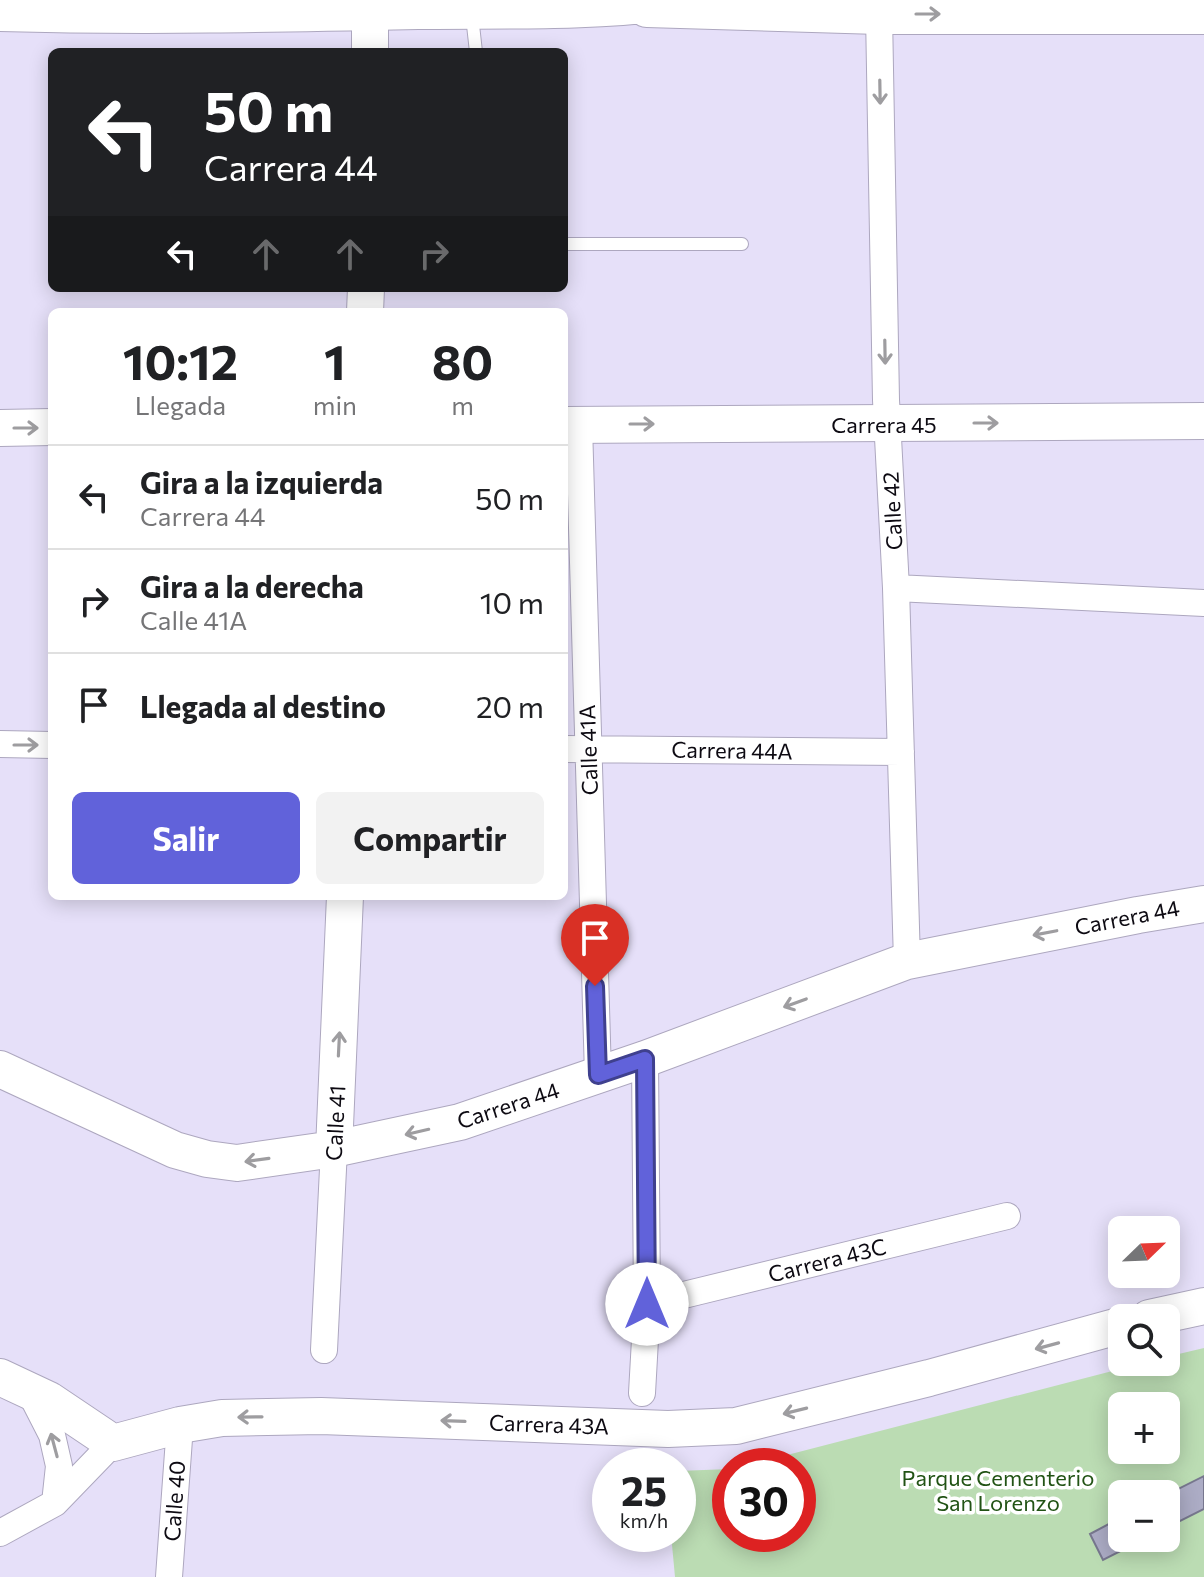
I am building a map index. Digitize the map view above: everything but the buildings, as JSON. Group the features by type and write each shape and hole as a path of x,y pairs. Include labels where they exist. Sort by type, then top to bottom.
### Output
{"main road":[{"path":"627,6 673,0"},
{"path":"0,11 98,14 371,3 472,9 627,6 879,14 1204,14"}],"street":[{"path":"370,48 371,3"},
{"name":"Calle 42","path":"879,14 887,424 896,588 907,961"},
{"name":"Carrera 45","path":"571,425 1204,421"},
{"name":"Calle 41A","path":"571,425 576,749 598,1075"},
{"path":"0,428 48,427"},
{"path":"896,588 1204,603"},
{"path":"0,744 48,745"},
{"name":"Carrera 44A","path":"576,749 901,752"},
{"name":"Calle 41","path":"324,1350 345,900"},
{"name":"Carrera 44","path":"0,1069 175,1150 237,1163 334,1149 460,1122 645,1059 907,961 1204,904"},
{"path":"642,1393 647,1304 645,1059"},
{"name":"Carrera 43C","path":"647,1304 1007,1216"},
{"path":"1180,1311 1204,1306"},
{"name":"Carrera 43A","path":"113,1443 180,1425 222,1418 321,1416 668,1429 736,1426 1108,1329"},
{"path":"0,1533 55,1503 113,1443 49,1400 15,1384"},
{"path":"15,1384 52,1435 59,1466 55,1503"},
{"name":"Calle 40","path":"169,1577 180,1425"}],"lane":[{"path":"472,9 476,48"},
{"path":"568,244 742,244"}],"green space":[{"name":"Parque Cementerio San Lorenzo","path":"1204,1348 1204,1577 675,1577 673,1552 696,1552 696,1470 712,1470 712,1552 816,1552 815,1448 1108,1372 1108,1376 1180,1376 1180,1354"}],"route":[{"path":"595,986 598,1075 645,1059 647,1304"}]}
